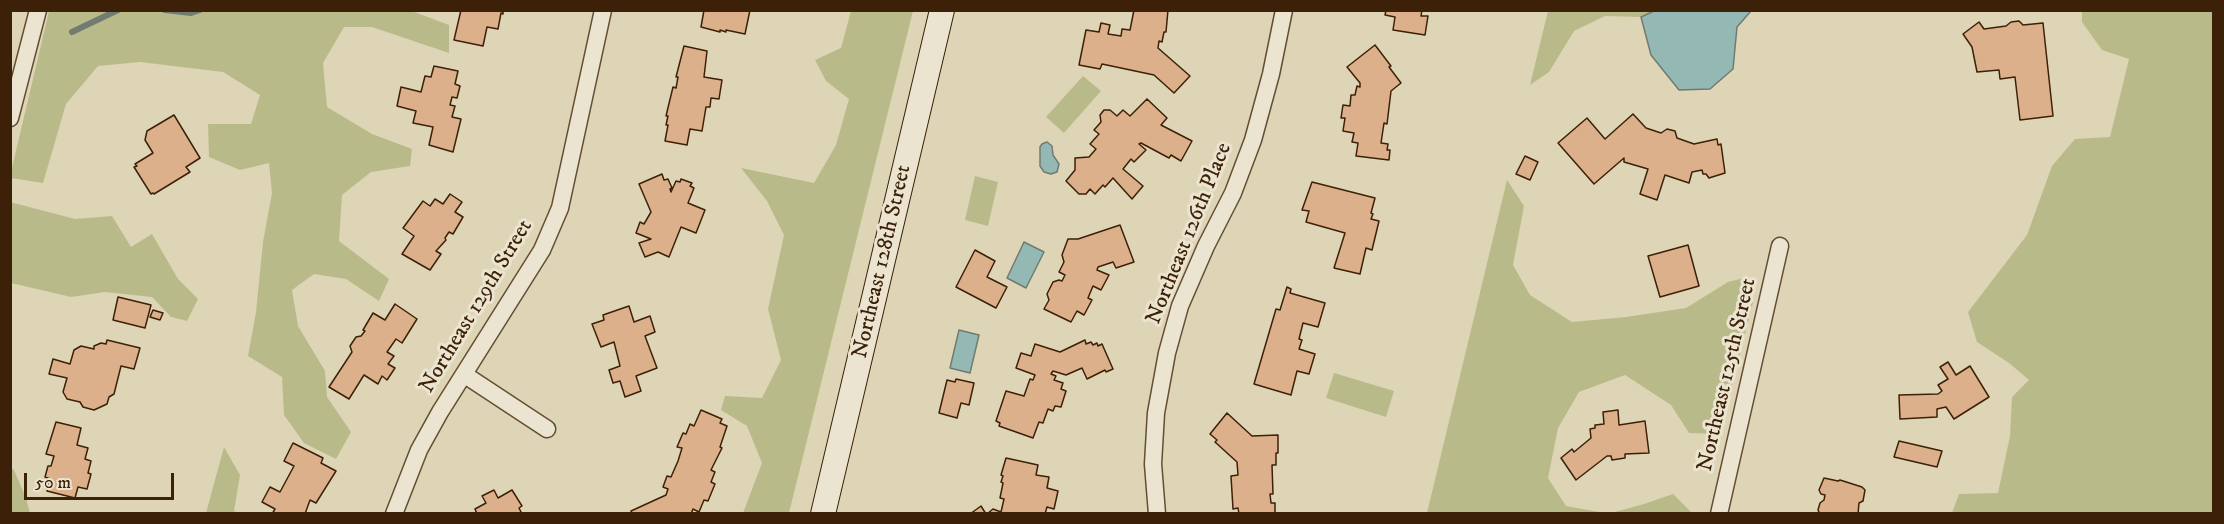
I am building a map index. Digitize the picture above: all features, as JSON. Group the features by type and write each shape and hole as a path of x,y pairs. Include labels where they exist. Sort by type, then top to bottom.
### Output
{"street":[{"path":"10,118 38,10"},
{"name":"Northeast 129th Street","path":"394,513 419,450 440,412 542,250 560,208 603,10"},
{"name":"Northeast 128th Street","path":"823,513 942,10"},
{"name":"Northeast 126th Place","path":"1157,513 1153,464 1156,413 1167,353 1180,306 1206,246 1233,193 1253,140 1271,74 1284,10"},
{"name":"Northeast 125th Street","path":"1719,513 1780,246"},
{"path":"465,375 547,429"}],"green space":[{"path":"409,10 449,25 449,53 372,27 344,27 323,63 327,107 372,134 412,149 410,166 371,172 342,195 339,241 389,279 379,301 346,279 314,274 292,290 298,326 325,371 327,397 351,432 336,459 304,443 284,415 282,377 248,356 272,193 269,163 240,170 209,157 208,124 251,124 260,95 223,72 140,62 98,66 66,104 43,183 11,178 11,172 49,11"},
{"path":"851,11 913,11 789,513 743,513 762,463 747,426 721,410 725,396 762,398 781,360 768,309 784,235 767,201 741,168 814,183 836,145 849,99 826,81 815,60 841,48"},
{"path":"1548,11 1654,11 1641,17 1605,16 1574,31 1549,72 1530,85"},
{"path":"2082,11 2213,11 2213,513 1952,513 1959,494 1998,493 2010,436 2012,397 2029,380 2009,363 1977,342 1968,312 2027,235 2052,166 2075,139 2110,137 2129,59 2102,50 2082,22"},
{"path":"1083,76 1101,91 1064,133 1046,117"},
{"path":"975,176 998,182 988,226 965,220"},
{"path":"1507,180 1524,206 1513,265 1530,295 1572,322 1686,308 1728,282 1748,277 1753,303 1719,434 1689,433 1671,405 1625,375 1579,392 1558,428 1548,478 1566,506 1605,513 1427,513"},
{"path":"10,202 75,219 112,216 131,247 152,234 178,279 198,299 187,321 171,317 152,297 105,292 71,297 11,283"},
{"path":"1334,373 1394,391 1386,417 1326,398"},
{"path":"224,447 240,475 234,511 238,513 206,513"},
{"path":"10,467 14,470 30,513 11,513"},
{"path":"1673,494 1692,513 1611,513 1644,504"}],"water":[{"path":"1654,11 1751,11 1737,27 1733,69 1710,89 1679,90 1651,55 1641,17"},
{"path":"1047,142 1052,146 1053,155 1059,164 1057,172 1051,174 1044,172 1040,166 1040,147"},
{"path":"1024,242 1044,252 1026,288 1007,278"},
{"path":"959,330 979,335 970,373 950,368"}],"building":[{"path":"461,10 503,10 498,29 487,27 483,46 454,40"},
{"path":"704,10 750,10 745,34 726,30 726,32 720,30 720,32 701,27"},
{"path":"1134,10 1168,10 1166,32 1164,32 1162,42 1159,41 1158,48 1190,76 1174,93 1154,75 1102,64 1100,69 1079,65 1086,30 1099,32 1101,23 1110,25 1108,34 1121,36 1122,29 1130,30"},
{"path":"1386,10 1422,10 1421,16 1428,16 1425,35 1393,30 1395,17 1385,15"},
{"path":"2019,21 2023,25 2043,23 2053,116 2020,120 2015,77 2000,79 1999,70 1977,72 1972,47 1963,34 1979,22 1984,29 2006,26 2011,22"},
{"path":"1375,45 1401,83 1391,91 1387,124 1384,123 1381,143 1388,144 1389,160 1356,156 1358,143 1352,142 1354,133 1343,131 1345,118 1341,118 1343,105 1350,106 1351,95 1355,95 1357,86 1360,87 1360,83 1347,67"},
{"path":"684,46 707,51 704,77 722,80 719,99 711,98 710,107 706,107 702,131 690,129 687,145 665,141 668,125 666,125 668,116 666,116 673,87 676,88 678,77 676,77"},
{"path":"434,66 458,71 455,84 460,86 457,98 452,97 450,105 455,106 452,117 461,119 453,152 429,145 433,127 413,123 416,111 397,106 401,87 421,92 425,76 431,77"},
{"path":"1147,99 1167,118 1161,125 1192,141 1181,161 1171,155 1169,158 1141,143 1139,144 1146,150 1134,162 1131,159 1123,169 1143,186 1132,199 1113,178 1095,194 1090,189 1086,194 1079,194 1066,181 1075,170 1075,158 1089,157 1096,149 1090,144 1099,134 1094,130 1101,122 1100,115 1104,110 1110,110 1117,116 1123,110 1130,116"},
{"path":"1633,114 1646,128 1661,133 1667,129 1675,131 1677,138 1694,144 1717,139 1718,145 1721,144 1725,173 1709,178 1703,174 1702,170 1692,172 1689,183 1665,175 1657,200 1640,194 1648,169 1624,162 1624,158 1594,184 1558,143 1587,118 1605,139"},
{"path":"174,115 200,158 186,167 190,172 151,194 134,167 137,166 135,164 153,153 145,140 147,131"},
{"path":"1525,156 1538,162 1530,180 1516,174"},
{"path":"662,174 664,180 668,179 672,188 671,192 676,181 680,182 681,179 692,183 690,186 694,188 688,203 705,210 696,233 681,227 669,257 658,252 645,257 639,243 651,239 636,233 640,222 644,224 651,212 639,184"},
{"path":"1312,182 1375,198 1371,219 1379,221 1372,250 1366,248 1360,274 1334,268 1345,233 1306,222 1309,211 1302,210"},
{"path":"450,194 462,202 455,212 463,217 453,234 449,232 446,240 436,251 441,254 430,270 402,254 414,236 403,228 423,201 430,206 435,199 443,204"},
{"path":"1120,225 1134,262 1116,268 1113,262 1098,267 1097,270 1109,275 1101,290 1093,286 1088,298 1092,300 1084,315 1077,311 1071,322 1044,309 1049,300 1047,294 1053,282 1062,281 1065,275 1059,272 1064,262 1062,255 1068,239 1078,239"},
{"path":"1688,245 1699,286 1660,297 1648,256"},
{"path":"975,250 995,261 987,277 1007,287 996,308 956,287"},
{"path":"1287,287 1291,289 1290,293 1325,303 1318,327 1303,323 1299,349 1315,354 1309,374 1297,371 1291,395 1254,384 1276,309 1280,310"},
{"path":"118,297 151,305 145,328 113,320"},
{"path":"395,304 417,319 402,343 396,339 387,352 394,356 388,364 395,368 387,380 382,376 378,384 364,375 349,399 329,387 352,352 350,346 356,337 361,336 365,331 363,330 373,313 385,320"},
{"path":"629,306 634,322 650,316 655,332 645,336 657,368 636,376 641,391 625,397 620,381 613,383 609,370 620,366 614,342 601,347 592,324 604,320 603,315"},
{"path":"153,310 163,313 160,320 150,317"},
{"path":"107,340 140,348 134,369 121,366 114,394 109,397 107,404 94,410 83,407 80,402 67,399 63,392 67,378 49,374 53,359 70,364 74,350 81,346 94,349 94,346 101,343 106,344"},
{"path":"1085,340 1086,344 1097,343 1098,346 1102,344 1113,369 1106,372 1105,370 1087,379 1082,368 1066,375 1053,371 1051,374 1056,376 1054,380 1063,383 1061,389 1066,391 1061,407 1055,406 1053,411 1048,409 1043,423 1039,422 1033,438 999,426 1000,423 996,421 1006,391 1024,396 1030,379 1033,380 1035,375 1016,368 1021,353 1031,356 1035,344 1060,352"},
{"path":"1948,362 1956,375 1970,366 1989,397 1954,419 1946,407 1937,409 1937,417 1900,419 1899,395 1938,394 1942,391 1938,385 1948,379 1940,367"},
{"path":"956,379 974,383 969,405 961,403 957,418 939,413 947,380 955,382"},
{"path":"701,410 722,419 720,423 727,426 720,447 722,448 711,470 715,472 711,482 715,484 708,501 704,500 699,512 693,509 691,514 632,514 631,511 666,495 668,489 663,487 667,476 671,477 682,448 677,447 690,424 694,426"},
{"path":"1618,410 1619,425 1645,421 1649,453 1625,454 1625,458 1612,460 1611,456 1607,456 1576,480 1561,458 1572,449 1574,452 1591,438 1590,429 1595,428 1595,425 1604,424 1603,412"},
{"path":"1227,413 1252,436 1278,435 1276,465 1272,465 1273,494 1270,494 1271,503 1275,503 1275,514 1239,514 1238,508 1233,509 1231,476 1238,475 1237,462 1215,442 1217,440 1210,434"},
{"path":"56,422 81,428 77,445 88,448 85,459 91,461 88,473 91,474 87,489 78,487 75,498 47,491 50,479 45,477 54,456 46,454"},
{"path":"1899,441 1942,451 1937,467 1894,457"},
{"path":"293,443 323,458 321,463 336,471 316,503 310,500 305,514 272,514 275,509 262,502 270,487 280,492 294,466 284,461"},
{"path":"1006,458 1038,465 1036,475 1049,477 1047,488 1058,491 1054,509 1047,507 1045,514 987,514 993,509 1001,512 1004,499 1000,498 1003,483 1001,475"},
{"path":"1824,478 1840,480 1865,490 1863,501 1859,503 1858,514 1820,514 1818,510 1825,495 1819,490"},
{"path":"494,490 498,498 512,490 522,506 519,508 522,514 477,514 475,509 486,503 482,496"},
{"path":"981,506 986,514 970,514"}],"waterway":[{"path":"72,32 118,10"},
{"path":"165,10 191,13 200,10"}]}
